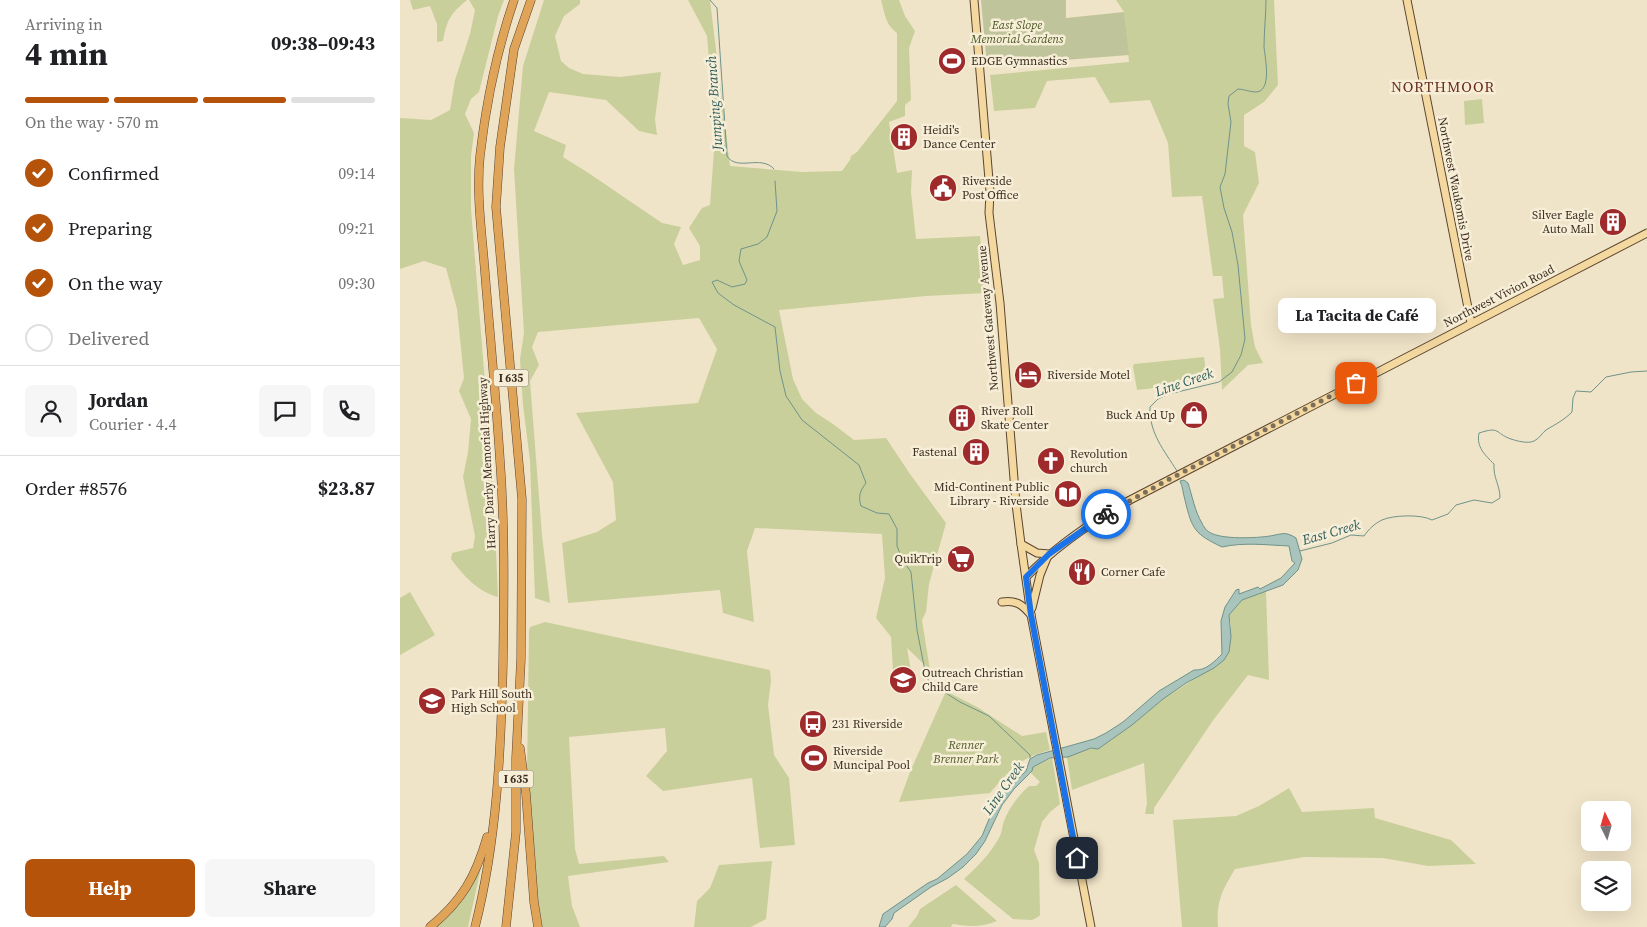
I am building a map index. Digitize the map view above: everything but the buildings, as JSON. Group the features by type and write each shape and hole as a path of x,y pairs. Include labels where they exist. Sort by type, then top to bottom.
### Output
{"highway":[{"name":"Harry Darby Memorial Highway","path":"475,927 482,898 494,822 499,769 504,623 503,506 480,218 480,167 490,92 514,0"},
{"name":"I 635","path":"506,927 516,832 521,659 522,499 496,207 500,147 514,49 531,0"},
{"path":"518,729 538,927"},
{"path":"430,927 458,899 475,875 494,822"}],"main road":[{"name":"Northwest Gateway Avenue","path":"974,0 990,192 989,213 1000,303 1015,498 1031,615 1091,927"},
{"name":"Northwest Waukomis Drive","path":"1407,0 1471,323"},
{"name":"Northwest Vivion Road","path":"1026,577 1049,554 1114,510 1164,482 1647,233"},
{"path":"1021,544 1036,553 1049,554 1040,575 1031,615"},
{"path":"1002,602 1016,601 1025,607 1031,615"}],"green space":[{"path":"410,0 467,0 450,18 443,41 437,42 437,24 430,6 413,10"},
{"path":"469,0 504,0 498,16 479,92 471,99 465,114 474,133 471,156 471,209 493,482 498,597 478,587 466,577 451,559 452,553 473,548 475,536 463,477 468,452 471,419 459,391 464,378 457,309 446,268 424,261 400,269 400,118 431,120 450,110 455,80 470,34 475,10"},
{"path":"544,0 580,0 580,4 564,16 555,36 561,61 569,68 583,74 620,77 661,72 655,119 657,135 639,131 606,100 549,92 534,131 566,145 563,157 662,223 681,227 674,244 683,265 700,260 700,246 689,228 702,208 710,205 715,137 707,36 688,0 710,0 730,166 802,172 842,171 851,156 857,152 897,101 897,33 888,22 881,0 899,0 905,16 915,31 909,48 911,100 905,105 905,116 889,122 897,173 912,170 911,192 916,239 980,236 986,293 926,296 779,310 793,379 802,399 816,413 854,440 886,438 946,523 929,584 926,612 922,620 930,670 907,648 913,682 910,683 910,687 894,687 891,637 876,618 885,578 882,534 755,528 747,551 754,622 723,613 720,590 568,603 562,543 597,532 616,520 613,482 576,413 698,403 717,349 699,318 538,332 532,347 539,365 530,381 542,535 550,603 535,598 530,461 523,405 520,359 524,333 514,169 523,66"},
{"name":"East Slope Memorial Gardens","path":"981,0 1066,0 1066,18 1124,12 1129,55 987,66"},
{"path":"1116,0 1274,0 1278,85 1264,102 1244,115 1244,146 1255,152 1259,183 1243,215 1251,325 1255,347 1263,363 1248,365 1222,390 1220,349 1213,299 1224,298 1222,276 1213,276 1202,196 1172,197 1168,143 1150,100 1110,103 1095,77 1047,81 1035,108 994,111 990,75 1129,62 1124,12"},
{"path":"1482,99 1484,123 1465,125 1464,101"},
{"path":"1204,357 1207,382 1137,390 1134,364"},
{"path":"1266,591 1269,680 1248,675 1214,719 1154,808 1154,814 1145,814 1147,803 1144,763 1072,790 1067,757 1115,736 1132,725 1163,699 1224,660 1231,625 1229,615 1242,600"},
{"path":"410,592 435,635 400,655 400,598"},
{"path":"545,622 770,670 771,681 768,705 774,755 789,778 795,845 760,848 752,778 663,791 646,776 667,751 665,728 569,737 575,849 579,864 664,856 669,862 568,876 572,906 580,927 540,927 527,775 529,630 530,627"},
{"name":"Renner Brenner Park","path":"946,691 977,707 1022,736 1046,732 1050,750 1030,757 1016,766 990,793 899,802 910,772"},
{"path":"1052,758 1060,804 1042,822 1034,850 1039,863 1040,915 1032,920 1013,919 964,879 993,848 1001,834 1006,816 1018,798 1029,786 1036,786 1040,782 1031,773 1033,767"},
{"path":"1289,788 1302,812 1374,808 1375,818 1451,840 1476,864 1428,866 1383,858 1304,857 1235,869 1221,896 1218,910 1218,927 1182,927 1173,820 1236,816 1259,806"},
{"path":"772,861 766,919 751,927 694,927 697,901 710,888 719,865"},
{"path":"480,868 468,927 434,927"},
{"path":"956,885 997,921 976,926 953,924 951,927 908,927 920,909"}],"water":[{"path":"1184,480 1188,483 1197,514 1208,531 1215,535 1239,538 1289,534 1296,538 1302,559 1298,570 1283,585 1242,600 1229,615 1231,637 1229,652 1224,660 1214,668 1186,683 1163,699 1132,725 1098,749 1091,748 1068,757 1050,758 1033,767 1032,771 1014,789 1002,805 985,841 976,854 948,878 931,887 894,913 892,919 885,927 879,927 883,914 928,883 937,879 967,854 982,836 992,812 1006,790 1026,771 1030,759 1037,755 1094,739 1106,733 1123,722 1159,691 1194,670 1210,665 1222,654 1221,621 1225,607 1236,590 1239,589 1239,594 1258,587 1260,589 1281,578 1295,563 1292,561 1289,546 1247,544 1222,547 1200,534 1193,525 1187,510 1180,481"},
{"name":"Riverside Muncipal Pool","path":"812,749 821,752 816,767 806,763"}],"waterway":[{"name":"Jumping Branch","path":"710,0 717,8 727,156 731,161 737,163 763,163 774,169"},
{"name":"Line Creek","path":"1177,471 1155,433 1150,416 1150,407 1158,399 1169,394 1219,382 1232,372 1241,355 1245,339 1238,265 1232,232 1224,208 1220,187 1225,174 1231,122 1228,104 1229,96 1238,89 1258,92 1265,83 1266,0"},
{"name":"Jumping Branch","path":"775,181 777,211 767,237 758,244 741,249 739,261 747,280 745,284 732,287 717,280 712,282 718,293 734,305 775,327 780,371 786,396 802,420 859,465 866,483 860,494 861,506 877,513 889,514 897,529 897,546 902,559 911,572 917,630 926,676 930,683 960,702 989,716 1030,755 1030,758"},
{"name":"East Creek","path":"1300,551 1332,543 1351,535 1364,536 1374,525 1387,518 1414,516 1432,520 1448,514 1456,505 1474,500 1492,503 1500,498 1499,489 1494,464 1480,447 1479,433 1494,430 1516,441 1532,442 1572,412 1573,398 1576,391 1591,392 1606,377 1647,371"}],"way so far":[{"path":"1106,514 1356,383"}],"place":[{"name":"EDGE Gymnastics","path":"952,61"},
{"name":"Heidi's Dance Center","path":"904,137"},
{"name":"Riverside Post Office","path":"943,188"},
{"name":"Silver Eagle Auto Mall","path":"1613,222"},
{"name":"Riverside Motel","path":"1028,375"},
{"name":"La Tacita de Café","path":"1356,383"},
{"name":"Buck And Up","path":"1194,415"},
{"name":"River Roll Skate Center","path":"962,418"},
{"name":"Fastenal","path":"976,452"},
{"name":"Revolution church","path":"1051,461"},
{"name":"Mid-Continent Public Library - Riverside","path":"1068,494"},
{"name":"QuikTrip","path":"961,559"},
{"name":"Corner Cafe","path":"1082,572"},
{"name":"Outreach Christian Child Care","path":"903,680"},
{"name":"Park Hill South High School","path":"432,701"},
{"name":"231 Riverside","path":"813,724"},
{"name":"Riverside Muncipal Pool","path":"814,758"}],"district":[{"name":"NORTHMOOR","path":"1443,86"}],"route":[{"path":"1077,858 1055,732 1031,615 1026,577 1049,554 1106,514"}]}
